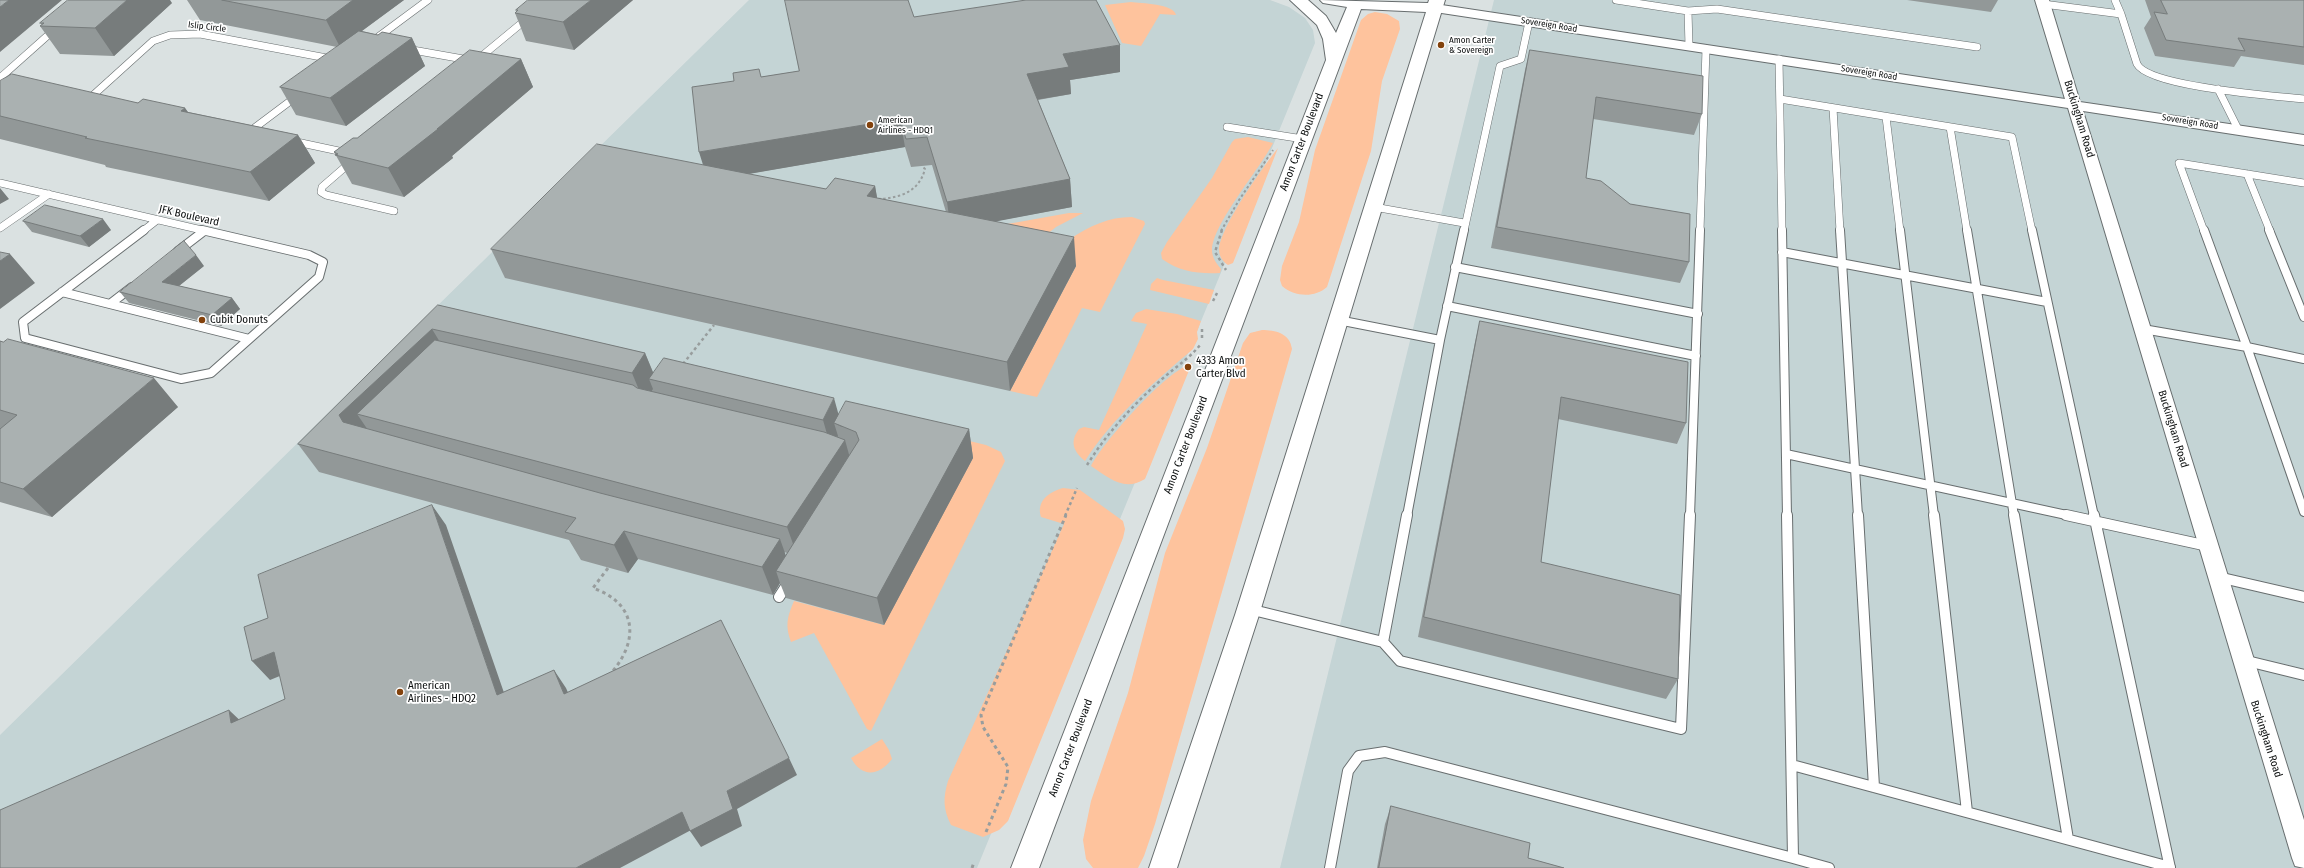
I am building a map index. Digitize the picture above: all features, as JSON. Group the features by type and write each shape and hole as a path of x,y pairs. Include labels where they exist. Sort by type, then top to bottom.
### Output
{"street":[{"path":"1298,0 1324,22 1331,38 1334,60"},
{"name":"Sovereign Road","path":"1328,0 1436,4"},
{"name":"Sovereign Road","path":"1406,0 1436,4 1529,22 2304,140"},
{"name":"Amon Carter Boulevard","path":"1025,868 1356,2"},
{"name":"Buckingham Road","path":"2043,2 2143,328 2242,659 2304,858"},
{"path":"1163,868 1249,608 1436,4"}],"lane":[{"path":"378,44 368,44 428,0"},
{"path":"1616,0 1688,11 1716,9 1976,47"},
{"path":"2115,0 2140,70 2152,78 2304,99"},
{"path":"2043,2 2121,14"},
{"path":"1688,11 1689,46"},
{"path":"469,66 533,14"},
{"path":"1383,642 1440,340 1464,223 1500,66 1524,60 1529,22"},
{"path":"2,80 58,26"},
{"name":"Islip Circle","path":"90,98 153,41 164,36 180,33 200,34 337,60"},
{"path":"400,48 475,62"},
{"path":"1249,608 1383,642 1400,661 1681,729 1698,314 1701,88 1706,48"},
{"path":"1779,59 1793,858"},
{"path":"2218,88 2238,129"},
{"path":"263,135 245,131 306,90"},
{"path":"1780,100 2012,137 2170,867 1792,765"},
{"path":"1833,108 1874,787"},
{"path":"1886,117 1931,485 1967,812"},
{"path":"1227,127 1303,140"},
{"path":"1950,127 2068,839"},
{"path":"286,140 360,155 322,187 321,192 326,195 394,211"},
{"path":"2304,183 2179,163 2247,347 2304,512"},
{"path":"2247,174 2304,317"},
{"name":"JFK Boulevard","path":"0,183 309,255 323,262 319,277 249,339"},
{"path":"0,228 49,194"},
{"path":"1374,206 1464,223"},
{"path":"157,220 23,322 25,338 180,379 211,373 249,339"},
{"path":"172,255 204,231"},
{"path":"1782,252 2047,302"},
{"path":"1455,267 1698,314"},
{"path":"110,304 141,280"},
{"path":"62,292 249,339"},
{"path":"1447,306 1696,356"},
{"path":"1338,320 1440,340"},
{"path":"2143,328 2304,359"},
{"path":"1786,454 2095,520 2208,546"},
{"path":"779,597 796,570"},
{"path":"2217,576 2304,597"},
{"path":"2242,659 2304,675"},
{"path":"1330,868 1348,771 1359,756 1385,752 1829,868"}],"path":[{"path":"1226,270 1218,259 1215,251 1217,244 1231,214 1275,146"},
{"path":"876,198 897,198 913,190 924,175 925,169 922,166"},
{"path":"1214,301 1218,291"},
{"path":"680,368 714,324"},
{"path":"1087,465 1108,434 1162,380 1195,353 1202,340 1202,329"},
{"path":"986,832 1006,784 1008,767 983,727 981,715 1077,488"},
{"path":"608,568 593,588 609,594 624,609 631,625 631,636 628,649 618,667 610,675"},
{"path":"972,868 974,862"}],"shaded area":[{"path":"749,0 1270,0 1289,7 1305,18 1313,30 1315,43 977,868 0,868 0,735"},
{"path":"1494,0 2304,0 2304,868 1280,868"},
{"path":"1131,2 1164,6 1174,11 1176,15 1160,14 1141,46 1122,43 1105,5"},
{"path":"1375,12 1387,14 1399,21 1400,29 1382,81 1371,151 1327,287 1317,293 1304,295 1298,294 1287,290 1282,286 1280,280 1282,266 1299,222 1315,150 1361,20 1368,14"},
{"path":"1248,137 1273,143 1228,211 1214,239 1212,253 1215,261 1221,269 1220,273 1190,271 1176,267 1162,259 1161,253 1167,242 1212,178 1232,142 1235,139"},
{"path":"1278,148 1233,263 1228,265 1224,262 1220,254 1219,250 1221,240 1243,198"},
{"path":"1069,213 1083,213 1056,227 1041,239 935,237"},
{"path":"1123,217 1132,217 1144,221 1145,224 1100,312 1082,308 1037,397 1010,391 1076,266 1070,239 1100,223"},
{"path":"1157,278 1214,290 1209,304 1150,290 1151,284"},
{"path":"1146,309 1177,314 1201,321 1197,332 1198,339 1193,349 1134,401 1121,415 1085,461 1078,454 1074,446 1074,438 1079,429 1084,427 1099,430 1147,324 1131,321 1136,313"},
{"path":"1262,330 1277,332 1285,336 1291,344 1292,349 1155,824 1144,856 1138,868 1093,868 1086,859 1083,840 1091,801 1128,693 1165,553 1207,448 1243,343 1250,333"},
{"path":"1192,363 1145,479 1137,483 1123,484 1110,479 1091,466 1109,440 1137,408 1167,379 1180,369"},
{"path":"870,417 986,445 1001,452 1005,461 871,731 867,729 814,633 791,642 787,626 788,617 794,601 884,625"},
{"path":"1063,488 1080,490 1123,521 1125,529 1123,538 1008,821 999,830 983,837 951,825 945,809 946,787 1064,524 1041,517 1040,506 1045,498 1053,492"},
{"path":"882,739 889,750 892,759 882,769 876,771 865,772 860,769 851,758"}],"building":[{"path":"0,0 9,0 0,7"},
{"path":"68,0 127,0 95,28 40,26 44,23 40,23"},
{"path":"222,0 353,0 326,20"},
{"path":"528,0 591,0 563,22 515,13 518,10 516,10"},
{"name":"American Airlines - HDQ1","path":"785,0 908,0 914,17 1026,0 1096,0 1120,45 1063,54 1069,67 1027,74 1070,179 947,202 927,137 906,139 900,119 699,152 692,87 734,81 733,73 759,69 761,77 799,71"},
{"path":"2161,0 2304,0 2304,47 2238,38 2245,51 2166,40 2154,12 2167,14"},
{"path":"359,31 378,35 382,32 412,38 330,98 280,87"},
{"path":"470,50 521,59 438,129 388,168 335,155 338,154 334,152 353,138 357,138"},
{"path":"1530,50 1703,76 1702,114 1596,97 1586,178 1601,181 1630,204 1690,214 1689,262 1497,227"},
{"path":"12,74 138,103 143,99 185,108 181,111 298,135 250,172 85,138 87,137 0,116 0,81"},
{"path":"597,144 826,189 835,178 875,186 867,196 1074,237 1007,362 491,249"},
{"path":"45,205 103,219 80,236 23,221"},
{"path":"184,241 196,255 162,282 232,298 212,315 120,292"},
{"path":"0,252 10,254 0,261"},
{"path":"438,305 645,353 632,373 432,329 339,415 343,422 600,493 780,539 762,567 624,531 614,545 565,532 576,518 298,444"},
{"path":"1480,321 1688,362 1686,423 1561,397 1541,562 1680,595 1678,679 1424,617"},
{"path":"8,339 154,378 23,489 0,482 0,429 17,415 0,410 0,341 3,342"},
{"path":"435,340 633,385 637,388 824,432 845,440 787,527 357,414"},
{"path":"664,358 834,398 823,420 649,379"},
{"path":"846,401 969,429 877,598 776,571 859,440 856,432 834,423"},
{"name":"American Airlines - HDQ2","path":"432,505 497,695 554,670 564,694 721,620 789,758 727,791 733,809 690,831 682,812 576,868 0,868 0,810 229,710 231,723 285,699 274,652 252,661 244,627 268,618 258,575"},
{"path":"1391,806 1530,843 1528,858 1564,868 1379,868"}],"place":[{"name":"Amon Carter & Sovereign","path":"1441,45"},
{"name":"American Airlines - HDQ1","path":"870,125"},
{"name":"Cubit Donuts","path":"202,320"},
{"name":"4333 Amon Carter Blvd","path":"1188,367"},
{"name":"American Airlines - HDQ2","path":"400,692"}]}
